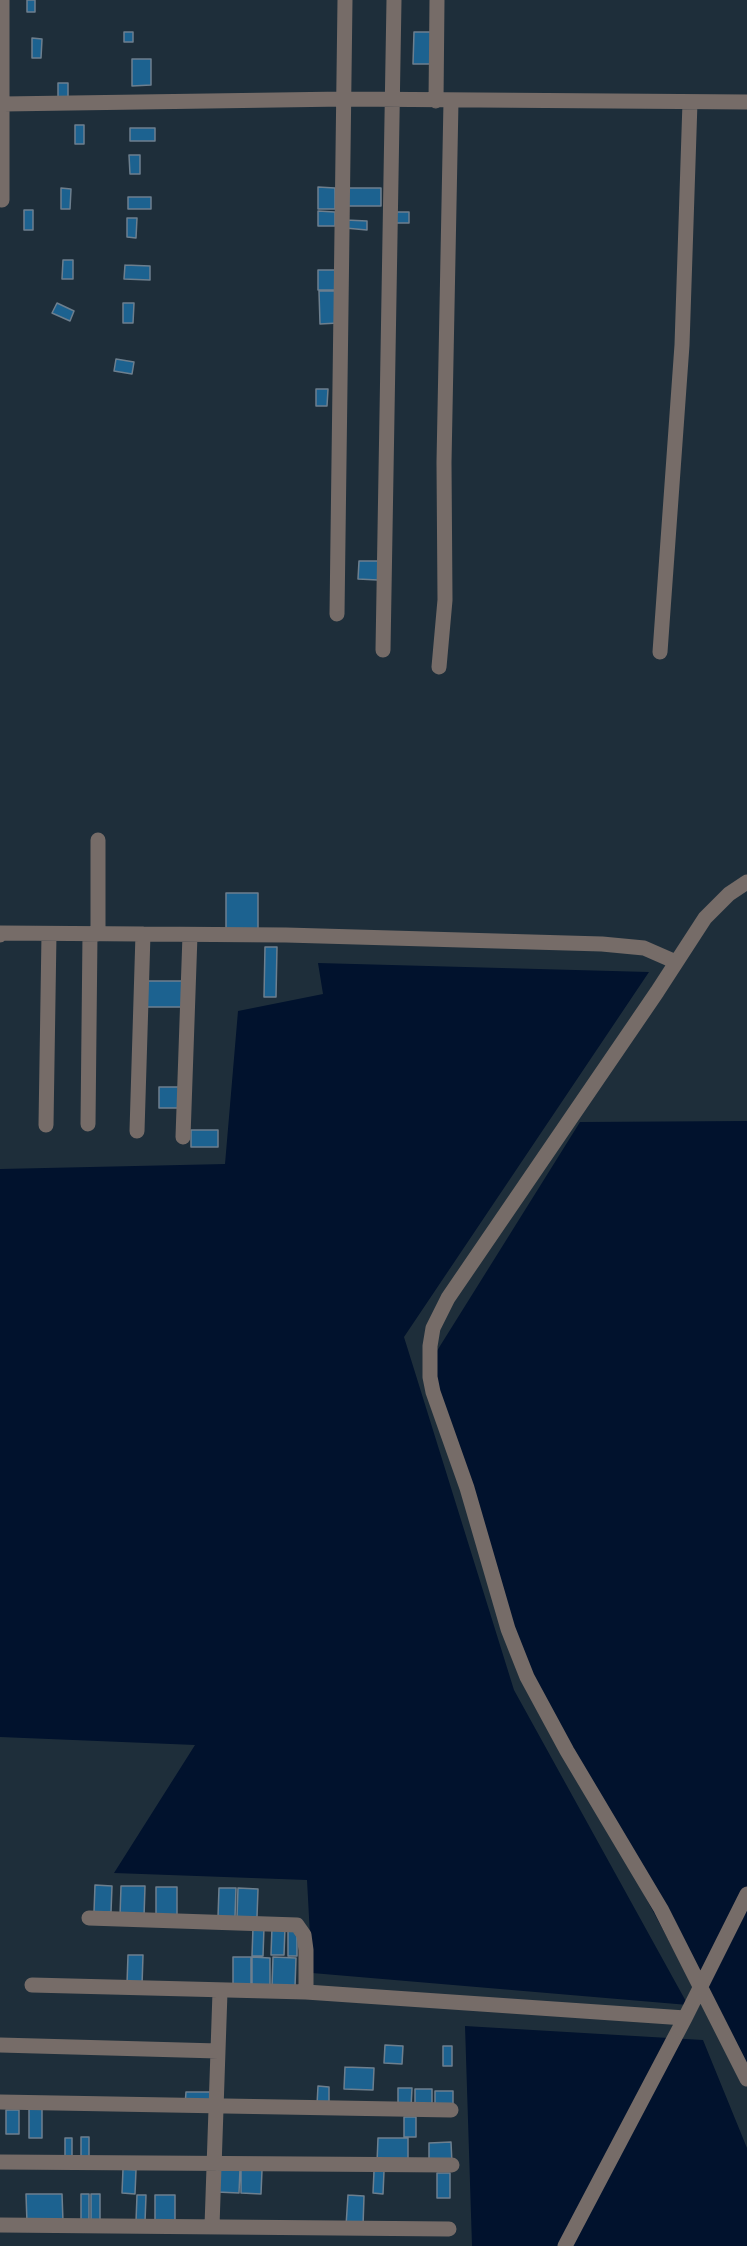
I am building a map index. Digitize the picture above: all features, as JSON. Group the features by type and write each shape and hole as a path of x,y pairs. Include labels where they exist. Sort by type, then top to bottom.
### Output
{"street":[{"path":"2,0 2,200"},
{"path":"337,614 345,0"},
{"path":"382,650 394,0"},
{"path":"436,0 443,101 445,600 439,668"},
{"path":"3,104 345,99 747,102"},
{"path":"660,652 682,345 690,102"},
{"path":"88,1124 98,840"},
{"path":"747,882 729,894 705,918 448,1298 433,1328 430,1369 434,1392 467,1488 508,1629 527,1677 567,1751 661,1909 747,2079"},
{"path":"0,935 0,933 143,934 602,944 644,948 676,962"},
{"path":"46,1125 49,934"},
{"path":"136,1131 143,934"},
{"path":"183,1137 190,935"},
{"path":"565,2246 686,2018 747,1894"},
{"path":"89,1918 297,1924 304,1935 306,1992"},
{"path":"32,1985 220,1992 306,1992 686,2018"},
{"path":"212,2226 220,1992"},
{"path":"0,2045 218,2051"},
{"path":"0,2102 215,2108 451,2110"},
{"path":"0,2162 452,2165"},
{"path":"0,2225 449,2229"}],"water":[{"path":"318,963 649,972 404,1337 514,1690 688,2005 312,1973 307,1880 114,1873 195,1745 0,1737 0,1169 225,1164 238,1011 323,994"},
{"path":"747,1121 747,2086 527,1677 430,1362 580,1122"},
{"path":"465,2026 703,2040 747,2148 747,2246 472,2246"}],"building":[{"path":"27,0 35,0 35,12 27,12"},
{"path":"124,32 133,32 133,42 124,42"},
{"path":"414,32 432,32 431,64 413,64"},
{"path":"32,38 42,39 41,58 32,58"},
{"path":"132,59 151,59 151,85 132,86"},
{"path":"58,83 68,83 68,97 58,97"},
{"path":"75,125 84,125 84,144 75,144"},
{"path":"130,128 155,128 155,141 130,141"},
{"path":"129,155 140,155 140,174 130,174"},
{"path":"318,187 335,188 335,209 318,209"},
{"path":"61,188 71,189 70,209 61,209"},
{"path":"346,188 381,188 381,206 346,206"},
{"path":"128,197 151,197 151,209 128,209"},
{"path":"24,210 33,210 33,230 24,230"},
{"path":"318,211 335,212 335,226 318,226"},
{"path":"392,212 409,212 409,223 391,223"},
{"path":"127,218 137,218 136,238 127,237"},
{"path":"346,220 367,221 367,230 345,228"},
{"path":"63,260 73,260 73,279 62,279"},
{"path":"125,265 150,266 150,280 124,279"},
{"path":"318,270 337,270 337,290 318,290"},
{"path":"319,291 337,291 338,323 320,324"},
{"path":"57,303 74,311 70,321 52,313"},
{"path":"123,303 134,303 133,323 123,323"},
{"path":"116,359 134,362 132,374 114,371"},
{"path":"316,389 328,389 327,406 316,406"},
{"path":"359,561 378,561 378,580 358,579"},
{"path":"226,893 258,893 258,930 226,930"},
{"path":"265,947 277,947 276,997 264,997"},
{"path":"147,981 185,981 185,1007 147,1007"},
{"path":"159,1087 179,1087 179,1108 159,1108"},
{"path":"191,1130 218,1130 218,1147 191,1147"},
{"path":"95,1885 112,1886 111,1912 94,1912"},
{"path":"121,1886 145,1886 144,1917 120,1916"},
{"path":"156,1887 177,1887 177,1916 156,1916"},
{"path":"219,1888 236,1888 235,1917 218,1917"},
{"path":"238,1888 258,1889 257,1917 237,1917"},
{"path":"253,1927 264,1927 263,1956 252,1956"},
{"path":"272,1927 285,1927 284,1955 271,1955"},
{"path":"288,1928 297,1928 297,1956 288,1956"},
{"path":"128,1955 143,1955 142,1985 127,1984"},
{"path":"233,1957 251,1957 251,1986 233,1986"},
{"path":"252,1957 270,1958 270,1986 252,1985"},
{"path":"273,1957 296,1958 295,1987 272,1986"},
{"path":"385,2045 403,2046 402,2064 384,2063"},
{"path":"443,2046 452,2046 452,2066 443,2066"},
{"path":"345,2067 374,2068 373,2090 344,2089"},
{"path":"318,2086 329,2087 329,2105 317,2105"},
{"path":"398,2088 412,2088 411,2108 398,2107"},
{"path":"415,2089 432,2089 432,2108 415,2107"},
{"path":"435,2091 453,2091 453,2108 435,2108"},
{"path":"186,2092 210,2092 210,2105 185,2105"},
{"path":"29,2109 42,2109 42,2138 29,2138"},
{"path":"6,2110 19,2110 19,2134 6,2134"},
{"path":"404,2117 416,2117 416,2137 404,2137"},
{"path":"81,2137 89,2137 89,2162 81,2162"},
{"path":"65,2138 72,2138 72,2162 65,2162"},
{"path":"378,2138 408,2138 408,2164 377,2163"},
{"path":"451,2142 452,2164 429,2165 429,2143"},
{"path":"123,2169 136,2170 135,2194 122,2193"},
{"path":"217,2169 240,2169 239,2193 217,2192"},
{"path":"241,2170 262,2170 261,2194 241,2193"},
{"path":"374,2171 384,2171 383,2194 373,2193"},
{"path":"437,2173 450,2173 450,2198 437,2198"},
{"path":"26,2194 62,2194 63,2222 27,2223"},
{"path":"81,2194 89,2194 89,2223 81,2223"},
{"path":"91,2194 100,2194 100,2223 91,2223"},
{"path":"137,2195 146,2195 145,2222 136,2222"},
{"path":"155,2195 175,2195 175,2222 155,2222"},
{"path":"348,2195 364,2196 363,2226 346,2226"}]}
